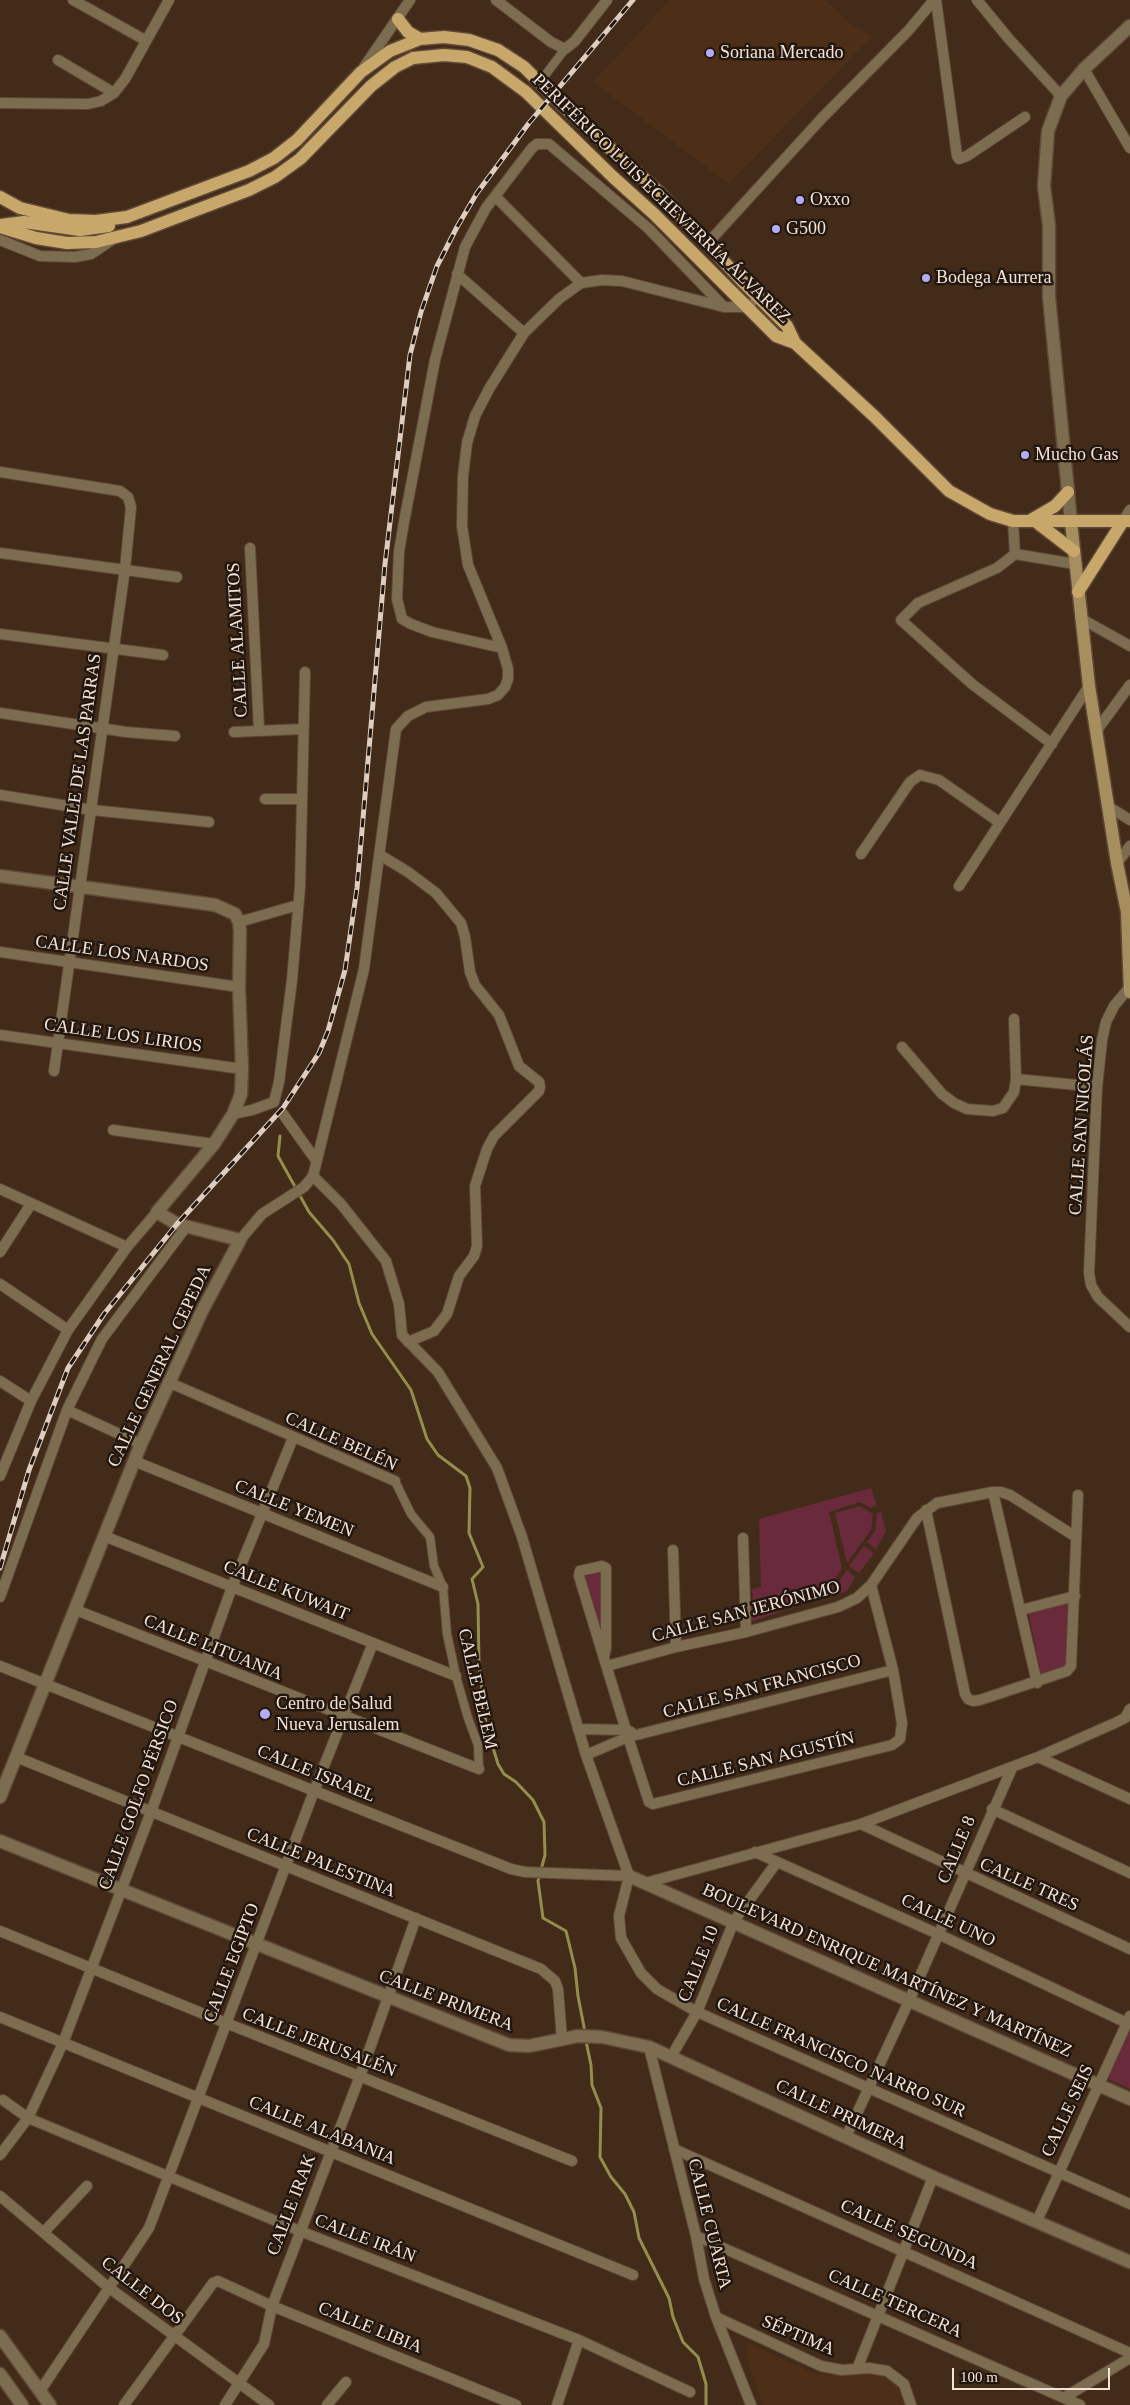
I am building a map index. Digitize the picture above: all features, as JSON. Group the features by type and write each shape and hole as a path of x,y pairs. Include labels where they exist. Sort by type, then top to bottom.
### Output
{"main road":[{"path":"398,18 408,32 420,39"},
{"name":"PERIFÉRICO LUIS ECHEVERRÍA ÁLVAREZ","path":"0,197 20,208 69,220 96,221 127,217 240,174 274,158 297,140 361,72 378,58 420,39 444,37 469,40 498,50 524,67 542,86 660,193 787,326 795,343 875,417 949,490 990,514 1013,521 1070,522 1128,518"},
{"name":"PERIFÉRICO LUIS ECHEVERRÍA ÁLVAREZ","path":"0,226 36,238 67,243 113,240 250,190 275,177 300,159 371,86 395,67 413,58 444,55 467,57 492,67 526,92 613,177 654,214 776,336 795,343"},
{"path":"654,214 669,220 703,252 720,258 721,283"},
{"path":"0,226 24,222 58,228 92,230 103,228 127,217"},
{"path":"1068,492 1055,506 1032,522 1074,558"},
{"path":"1078,592 1128,518"},
{"path":"1070,522 1089,686 1098,730 1117,863 1127,912 1130,990"}],"street":[{"path":"73,0 145,40"},
{"path":"0,103 88,104 101,101 114,93 125,79 145,40 169,0"},
{"path":"361,72 410,0"},
{"path":"496,0 551,42 565,49"},
{"path":"542,86 543,78 607,0"},
{"path":"934,0 957,156 959,158 967,156 1025,117"},
{"path":"707,244 822,118 908,31 934,0"},
{"path":"977,0 1009,39 1062,96"},
{"path":"1070,522 1049,297 1049,226 1044,186 1048,131 1062,96 1084,70 1130,26"},
{"path":"58,60 114,93"},
{"path":"1084,70 1130,148"},
{"path":"502,648 432,632 402,618 399,610 397,583 404,522 431,379 457,274 465,248 476,225 518,165 537,144 549,144 555,147 648,228 724,307"},
{"path":"495,196 581,283"},
{"path":"0,240 40,256 56,258 91,254 113,240"},
{"path":"457,274 524,333"},
{"path":"629,1876 586,1755 522,1537 500,1475 438,1372 408,1342 400,1331 399,1304 386,1260 341,1204 313,1176 315,1159 326,1124 364,969 394,738 400,723 416,711 426,707 482,700 498,695 505,687 508,679 508,669 502,648 468,565 462,526 463,476 467,443 475,416 489,388 524,333 559,299 581,283 602,280 622,282 724,307 745,307 757,296"},
{"name":"CALLE VALLE DE LAS PARRAS","path":"0,472 120,491 128,497 131,513 125,569 101,729 92,810 54,1071"},
{"path":"1013,521 1015,554"},
{"name":"CALLE ALAMITOS","path":"250,548 259,730"},
{"path":"0,553 177,577"},
{"path":"1052,744 972,684 901,620 918,603 997,568 1015,554 1074,558"},
{"path":"1080,618 1130,646"},
{"path":"0,634 163,655"},
{"path":"305,672 302,854 292,980 279,1082 278,1108 315,1159"},
{"path":"1098,730 1130,685"},
{"path":"959,886 1089,686"},
{"path":"0,713 101,729 175,736"},
{"path":"234,732 304,729"},
{"path":"862,854 910,782 920,775 939,780 999,822"},
{"path":"0,795 92,810 209,822"},
{"path":"265,799 302,799"},
{"path":"1109,807 1130,820"},
{"path":"1117,863 1130,846"},
{"path":"380,856 408,872 436,893 461,923 466,937 470,972 476,984 499,1015 519,1066 539,1082 540,1087 539,1091 494,1136 487,1149 476,1186 477,1246 474,1256 459,1276 447,1314 434,1331 408,1342"},
{"path":"0,876 80,889 215,905 235,914 240,922 239,987 242,1069 241,1094 233,1114 214,1144 127,1247 68,1330 31,1401 0,1476"},
{"path":"240,922 298,905"},
{"name":"CALLE LOS NARDOS","path":"0,952 70,964 239,987"},
{"name":"CALLE SAN NICOLÁS","path":"1130,990 1114,1006 1106,1022 1102,1040 1097,1086 1089,1273 1091,1285 1098,1297 1130,1327"},
{"path":"902,1048 942,1094 954,1103 967,1109 993,1112 1003,1108 1010,1102 1014,1092 1016,1079 1014,1019"},
{"name":"CALLE LOS LIRIOS","path":"0,1035 242,1069"},
{"path":"1016,1079 1097,1086"},
{"path":"233,1114 278,1108"},
{"path":"113,1130 214,1144"},
{"name":"CALLE GENERAL CEPEDA","path":"0,1797 134,1461 168,1382 240,1240 262,1214 304,1187 313,1176"},
{"path":"0,1189 127,1247"},
{"path":"0,1252 31,1204"},
{"path":"157,1212 186,1227 240,1240"},
{"path":"0,1597 67,1410 102,1339 186,1227"},
{"path":"0,1284 68,1330"},
{"path":"0,1381 31,1401"},
{"name":"CALLE BELÉN","path":"168,1382 293,1438 396,1481 411,1514 430,1537 434,1566 443,1587"},
{"path":"67,1410 141,1444"},
{"name":"CALLE GOLFO PÉRSICO","path":"0,2155 28,2118 63,2043 151,1812 232,1587 293,1438"},
{"name":"CALLE YEMEN","path":"134,1461 443,1587"},
{"path":"993,1492 1037,1682"},
{"name":"CALLE SAN JERÓNIMO","path":"605,1662 746,1632 838,1607 857,1598 871,1584 917,1518 926,1510 938,1504 993,1492 1010,1495 1076,1537"},
{"path":"926,1510 965,1694 968,1699 980,1700 1037,1682 1070,1669 1075,1596 1078,1495"},
{"name":"CALLE KUWAIT","path":"104,1536 456,1676"},
{"path":"742,1538 746,1632"},
{"path":"673,1550 676,1647"},
{"path":"586,1755 627,1734 605,1662 579,1576 580,1571 602,1566 606,1568 605,1662"},
{"path":"871,1584 893,1670"},
{"name":"CALLE BELEM","path":"443,1587 447,1634 456,1676 478,1746 479,1769"},
{"path":"1021,1610 1075,1596"},
{"name":"CALLE LITUANIA","path":"76,1610 479,1769"},
{"name":"CALLE EGIPTO","path":"108,2287 149,2228 372,1643"},
{"name":"CALLE ISRAEL","path":"0,1666 45,1686 178,1736 511,1869 525,1872 629,1876"},
{"name":"CALLE SAN FRANCISCO","path":"578,1728 640,1736 893,1670"},
{"name":"CALLE SAN AGUSTÍN","path":"627,1734 649,1802 658,1804 892,1745 900,1739 902,1732 893,1670"},
{"path":"645,1882 861,1824 1012,1768 1128,1716"},
{"name":"CALLE PALESTINA","path":"16,1757 541,1969 555,1981 558,1989 562,2040"},
{"path":"1038,1757 1130,1799"},
{"name":"CALLE 8","path":"846,2137 909,2001 992,1809 1012,1768"},
{"path":"992,1809 1130,1873"},
{"name":"CALLE TRES","path":"861,1824 1130,1949"},
{"name":"CALLE PRIMERA","path":"0,1841 509,2045 529,2046 578,2036 602,2037 649,2047 933,2177 1130,2262"},
{"name":"CALLE UNO","path":"755,1852 1128,2019"},
{"name":"CALLE 10","path":"671,2057 697,2012 734,1921 776,1862"},
{"name":"BOULEVARD ENRIQUE MARTÍNEZ Y MARTÍNEZ","path":"629,1876 734,1921 1130,2099"},
{"name":"CALLE FRANCISCO NARRO SUR","path":"629,1876 619,1916 621,1938 648,1981 657,1989 697,2012 868,2086 1130,2204"},
{"name":"CALLE IRAK","path":"225,2405 264,2344 272,2306 360,2076 416,1918"},
{"name":"CALLE JERUSALÉN","path":"0,1931 572,2161"},
{"name":"CALLE ALABANIA","path":"0,2017 633,2275"},
{"name":"CALLE SEIS","path":"1037,2221 1128,2019"},
{"name":"CALLE CUARTA","path":"649,2047 696,2236 704,2279 716,2317 751,2405"},
{"name":"CALLE IRÁN","path":"3,2100 28,2118 300,2231 579,2340 690,2392"},
{"name":"CALLE SEGUNDA","path":"674,2149 1130,2353"},
{"path":"857,2369 933,2177"},
{"path":"44,2232 87,2186"},
{"name":"CALLE DOS","path":"0,2196 108,2287 173,2337 269,2405"},
{"name":"CALLE TERCERA","path":"696,2236 1080,2405"},
{"name":"CALLE LIBIA","path":"173,2337 213,2283 223,2282 272,2306 516,2405"},
{"path":"40,2391 108,2287"},
{"name":"SÉPTIMA","path":"716,2317 821,2366 842,2370 879,2368 895,2376 904,2384 912,2404"},
{"path":"0,2336 50,2405"},
{"path":"124,2405 173,2337"},
{"path":"557,2405 579,2340"},
{"path":"1065,2397 1130,2358"},
{"path":"2,2380 22,2405"},
{"path":"327,2405 346,2382"}],"shaded area":[{"path":"670,0 825,0 850,23 872,36 729,184 593,82"},
{"path":"871,1488 877,1505 870,1508 860,1502 829,1512 842,1568 832,1583 834,1592 800,1604 760,1603 753,1600 752,1589 761,1587 759,1519"},
{"path":"860,1506 873,1514 871,1530 847,1563 835,1513"},
{"path":"881,1512 886,1531 876,1549 867,1542 875,1531 877,1513"},
{"path":"864,1546 874,1553 859,1573 849,1566"},
{"path":"603,1570 603,1653 581,1578"},
{"path":"847,1570 855,1577 847,1591 838,1594 839,1581"},
{"path":"1068,1601 1067,1666 1041,1673 1028,1612"},
{"path":"748,1605 782,1611 747,1623"},
{"path":"1130,2027 1130,2089 1108,2079"},
{"path":"748,2343 816,2374 873,2371 899,2382 905,2405 763,2405 746,2356"}],"waterway":[{"path":"280,1136 278,1156 309,1212 333,1240 349,1264 359,1303 372,1334 411,1390 427,1439 438,1455 466,1476 470,1488 469,1533 483,1567 472,1579 478,1604 479,1665 486,1725 498,1764 504,1774 516,1782 533,1800 544,1822 545,1855 538,1881 543,1918 566,1931 575,1968 585,2032"},
{"path":"586,2041 591,2065 592,2085 601,2108 600,2157 611,2177 625,2194 634,2212 639,2238 669,2298 673,2317 683,2342 698,2357 706,2384 706,2405"}],"railway":[{"path":"0,1568 29,1470 68,1368 104,1314 177,1224 283,1108 319,1053 328,1031 345,970 357,888 385,564 410,355 421,312 437,266 477,193 529,123 633,0"}],"place":[{"name":"Soriana Mercado","path":"710,53"},
{"name":"Oxxo","path":"800,200"},
{"name":"G500","path":"776,229"},
{"name":"Bodega Aurrera","path":"926,278"},
{"name":"Mucho Gas","path":"1025,455"},
{"name":"Centro de Salud Nueva Jerusalem","path":"265,1714"}]}
